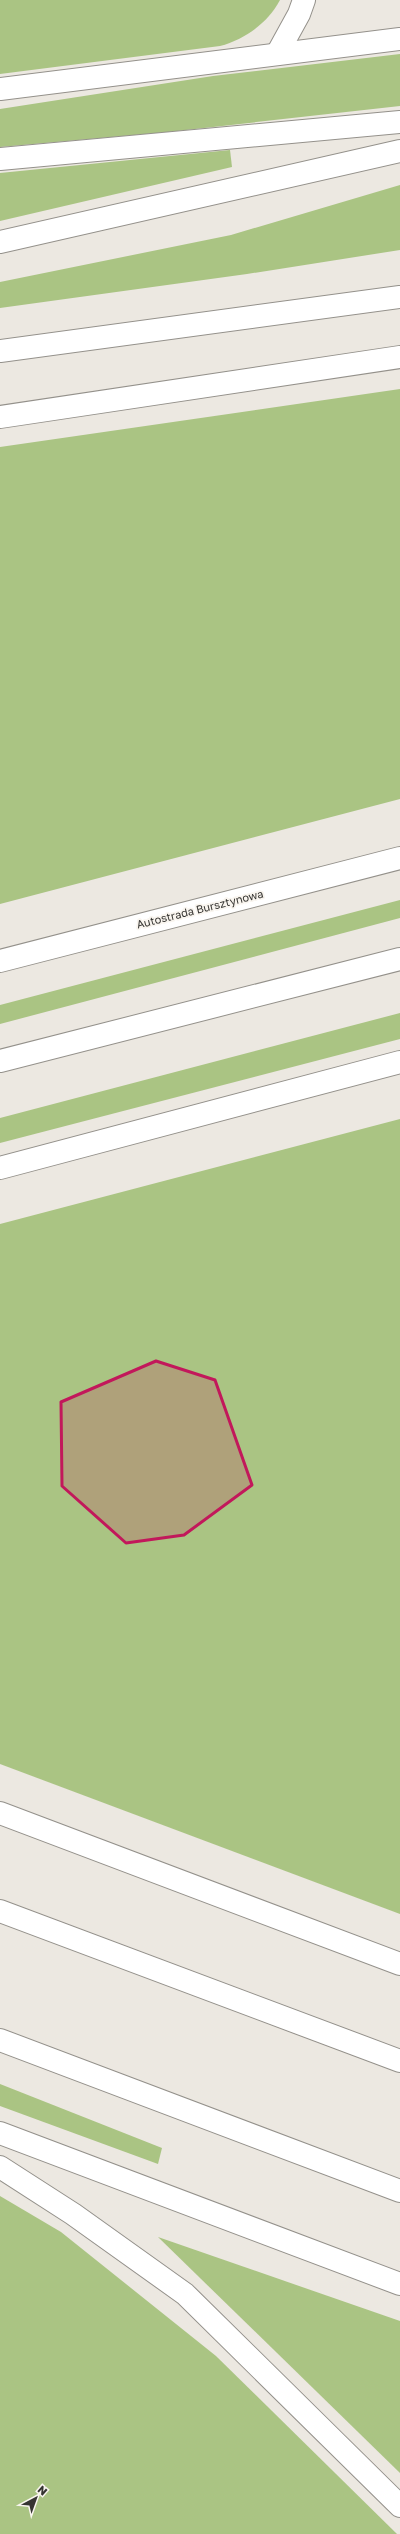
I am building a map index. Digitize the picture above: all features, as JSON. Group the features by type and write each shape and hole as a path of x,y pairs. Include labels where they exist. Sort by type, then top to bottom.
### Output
{"main road":[{"path":"276,54 299,14 304,0"},
{"path":"0,89 400,39"},
{"path":"0,159 400,122"},
{"path":"0,242 400,151"},
{"path":"0,351 400,297"},
{"path":"0,417 400,357"},
{"name":"Autostrada Bursztynowa","path":"0,961 400,858"},
{"path":"0,1061 400,958"},
{"path":"0,1168 400,1062"},
{"path":"0,1813 400,1964"},
{"path":"0,1911 400,2061"},
{"path":"0,2040 400,2191"},
{"path":"0,2133 400,2284"},
{"path":"0,2167 73,2214 184,2294 400,2506"}],"highlighted area":[{"path":"156,1361 215,1380 252,1485 184,1535 126,1543 62,1486 61,1402"}],"green space":[{"path":"0,0 280,0 269,16 255,29 238,39 220,46 0,74"},
{"path":"400,54 400,106 168,132 0,147 0,109 213,76"},
{"path":"230,150 232,167 0,221 0,173"},
{"path":"400,185 400,250 247,274 0,308 0,282 231,235"},
{"path":"400,389 400,799 0,904 0,447"},
{"path":"400,900 400,918 0,1024 0,1005"},
{"path":"400,1013 400,1039 0,1143 0,1118"},
{"path":"400,1119 400,1914 0,1764 0,1224"},
{"path":"0,2084 162,2148 158,2164 0,2106"},
{"path":"0,2196 61,2232 216,2356 397,2534 0,2534"},
{"path":"158,2237 400,2321 400,2473"}]}
